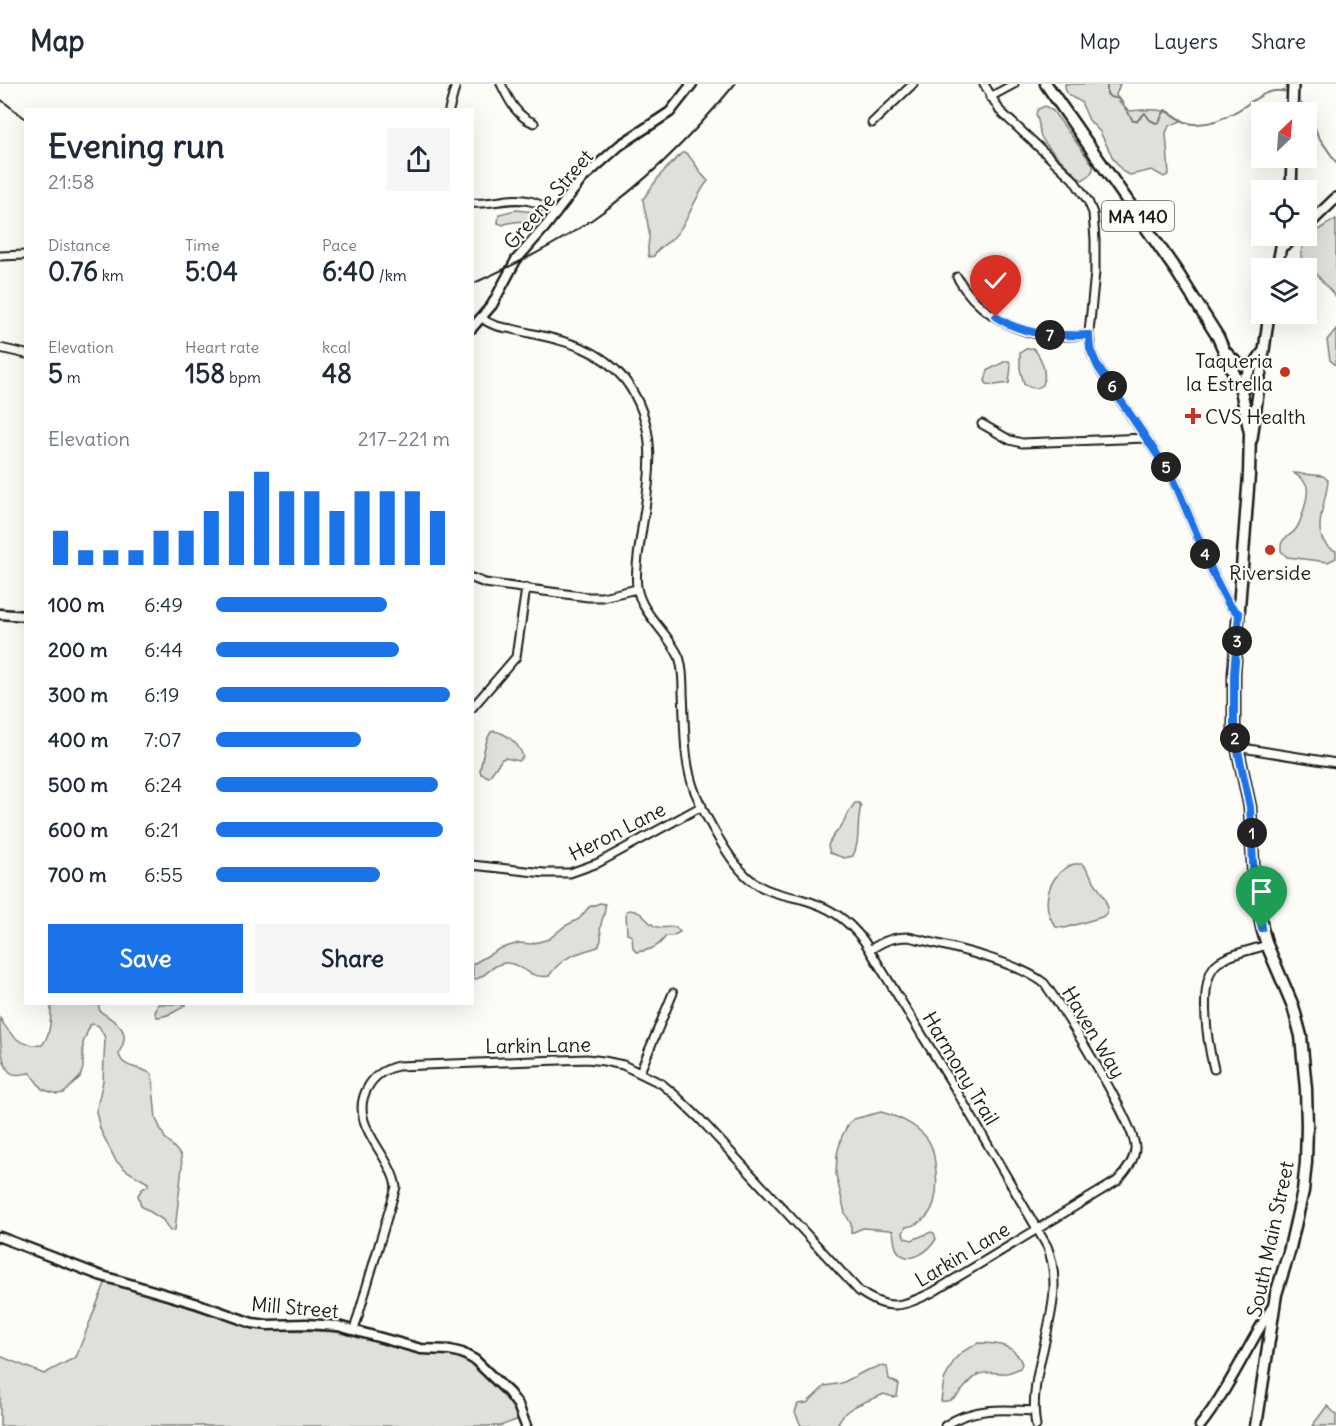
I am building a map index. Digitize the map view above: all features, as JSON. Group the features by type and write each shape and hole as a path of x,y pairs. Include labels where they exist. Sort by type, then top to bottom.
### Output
{"main road":[{"name":"MA 140","path":"1046,84 1190,291 1226,352 1239,386"},
{"path":"1292,102 1293,86"},
{"path":"1317,214 1336,198"},
{"path":"1279,258 1281,247"},
{"path":"1250,444 1267,324"},
{"path":"1239,386 1256,363 1264,346"},
{"path":"1226,352 1242,365 1251,366 1256,363"},
{"path":"1239,386 1249,386 1255,383 1261,372"},
{"name":"South Main Street","path":"1239,386 1247,417 1250,444 1233,704 1236,747 1250,807 1254,881 1267,945 1293,1006 1301,1036 1307,1099 1307,1143 1303,1191 1274,1305 1256,1426"}],"street":[{"path":"450,108 456,84"},
{"path":"501,84 521,117 534,123"},
{"name":"Greene Street","path":"474,326 498,295 516,260 591,170 625,142 667,115 692,84"},
{"path":"872,123 913,84"},
{"path":"984,84 990,97 1003,114 1073,179 1090,204 1094,219 1095,246 1090,349 1098,367 1175,481 1214,574 1229,605 1239,614"},
{"path":"990,97 1014,84"},
{"path":"474,203 523,200 538,204 556,214"},
{"path":"0,256 24,255"},
{"path":"957,277 978,303 1012,326 1043,335 1089,335"},
{"path":"474,579 485,583 595,597 637,589 638,563 651,461 647,427 639,402 617,371 593,352 566,341 494,325 482,318"},
{"path":"0,348 24,354"},
{"path":"982,424 1010,440 1022,443 1146,438"},
{"path":"474,706 516,657 526,588"},
{"name":"Harmony Trail","path":"637,589 679,657 683,681 688,764 695,792 731,858 751,880 765,889 820,905 837,913 851,924 870,950 950,1080 1053,1262 1055,1287 1034,1411 1036,1426"},
{"path":"0,614 24,616"},
{"path":"1236,747 1336,763"},
{"name":"Heron Lane","path":"474,865 544,873 570,873 598,863 702,806"},
{"name":"Haven Way","path":"870,950 894,937 909,937 1023,970 1044,983 1083,1045 1126,1118 1134,1136 1136,1148 1132,1162 1117,1181 1036,1229"},
{"path":"1214,1069 1209,1048 1206,1006 1206,984 1211,969 1219,962 1267,945"},
{"path":"640,1072 674,993"},
{"name":"Larkin Lane","path":"354,1330 396,1187 391,1167 368,1132 362,1114 364,1095 377,1076 389,1068 398,1066 587,1059 623,1065 640,1072 675,1095 859,1291 877,1303 898,1306 910,1303 933,1292 1036,1229"},
{"name":"Mill Street","path":"0,1237 99,1275 198,1304 252,1323 274,1326 316,1324 354,1330 407,1346 457,1351 482,1366 509,1393 518,1405 526,1426"},
{"path":"1200,1426 1220,1398 1274,1305"},
{"path":"945,1426 967,1414 982,1411 1009,1409 1034,1411"}],"shaded area":[{"path":"1065,84 1120,84 1116,95 1120,103 1130,111 1157,110 1176,116 1181,121 1169,126 1166,133 1169,174 1164,177 1152,170 1130,175 1123,172 1100,132 1089,120 1081,102 1068,94"},
{"path":"1045,106 1053,111 1093,165 1090,174 1082,180 1042,138 1036,114 1038,109"},
{"path":"682,153 689,156 708,181 678,233 654,256 649,257 649,232 643,199 661,174"},
{"path":"516,210 534,212 538,216 537,219 503,225 498,223 499,214"},
{"path":"1336,219 1336,297 1317,275 1317,258 1301,257 1304,246 1317,246 1319,230"},
{"path":"1336,329 1336,365 1330,360 1327,340"},
{"path":"1033,348 1044,370 1043,385 1036,388 1024,384 1020,369 1020,353"},
{"path":"1009,361 1011,366 1009,383 987,384 985,381 988,370"},
{"path":"1294,473 1323,476 1328,480 1320,529 1327,545 1336,551 1336,558 1328,562 1287,557 1281,551 1283,540 1298,526 1307,496 1304,481"},
{"path":"494,731 512,740 523,757 519,761 502,759 489,777 481,774 480,770 487,740"},
{"path":"855,803 861,806 857,844 853,856 844,858 830,853 828,846"},
{"path":"1074,864 1082,864 1086,868 1108,908 1102,917 1065,928 1056,927 1048,909 1049,891 1058,875"},
{"path":"600,903 605,904 600,927 601,940 598,947 565,960 549,976 536,976 516,965 505,963 474,980 474,963 499,949 519,943 531,944 549,939 565,926 579,919 589,907"},
{"path":"626,911 641,914 656,926 676,927 680,932 666,936 653,948 636,952 633,948 632,936 627,934"},
{"path":"51,1005 98,1005 100,1011 118,1024 123,1032 123,1044 119,1053 122,1061 152,1075 156,1119 165,1138 181,1155 182,1167 175,1230 170,1231 163,1220 141,1206 138,1195 148,1186 148,1183 127,1171 116,1161 100,1129 96,1112 103,1081 105,1038 99,1026 90,1025 83,1043 83,1068 80,1077 64,1093 57,1094 42,1089 30,1073 16,1075 7,1069 1,1049 0,1018 17,1039 35,1045 42,1045 45,1041 51,1020"},
{"path":"158,1005 185,1005 164,1016 157,1017 155,1013"},
{"path":"881,1112 911,1124 928,1140 933,1153 937,1184 934,1203 925,1219 906,1227 903,1233 905,1238 912,1240 931,1232 934,1233 936,1239 924,1252 913,1257 902,1255 897,1250 893,1231 863,1228 851,1233 851,1224 845,1213 836,1175 837,1154 842,1136 849,1123 854,1119"},
{"path":"106,1281 256,1329 343,1333 406,1350 456,1354 469,1360 495,1383 516,1410 519,1419 500,1426 0,1426 0,1356 44,1374 76,1357"},
{"path":"978,1343 998,1344 1010,1349 1019,1357 1022,1364 1020,1368 1007,1373 989,1372 978,1375 957,1396 941,1401 944,1380 955,1359"},
{"path":"880,1366 887,1367 889,1379 899,1384 897,1396 884,1394 850,1409 840,1419 837,1426 801,1426 795,1412 798,1404 807,1403 825,1386 842,1383"},
{"path":"1327,1406 1336,1414 1336,1426 1312,1426"}],"waterway":[{"path":"1107,84 1107,94 1120,99 1133,121 1137,121 1145,113 1150,120 1156,123 1159,122 1165,110 1190,124 1210,122 1230,115 1268,93 1275,91 1289,93"},
{"path":"1297,99 1310,114 1318,136 1336,162"}],"railway":[{"path":"474,283 550,246 613,205 669,156 735,84"},
{"path":"0,99 24,117"}],"place":[{"name":"Taqueria la Estrella","path":"1285,372"},
{"name":"CVS Health","path":"1193,416"},
{"name":"Riverside","path":"1270,550"}],"route":[{"path":"996,317 1017,328 1039,334 1089,335 1089,346 1098,367 1173,478 1215,578 1229,605 1239,614 1234,674 1234,732 1250,807 1254,881 1262,928"}]}
